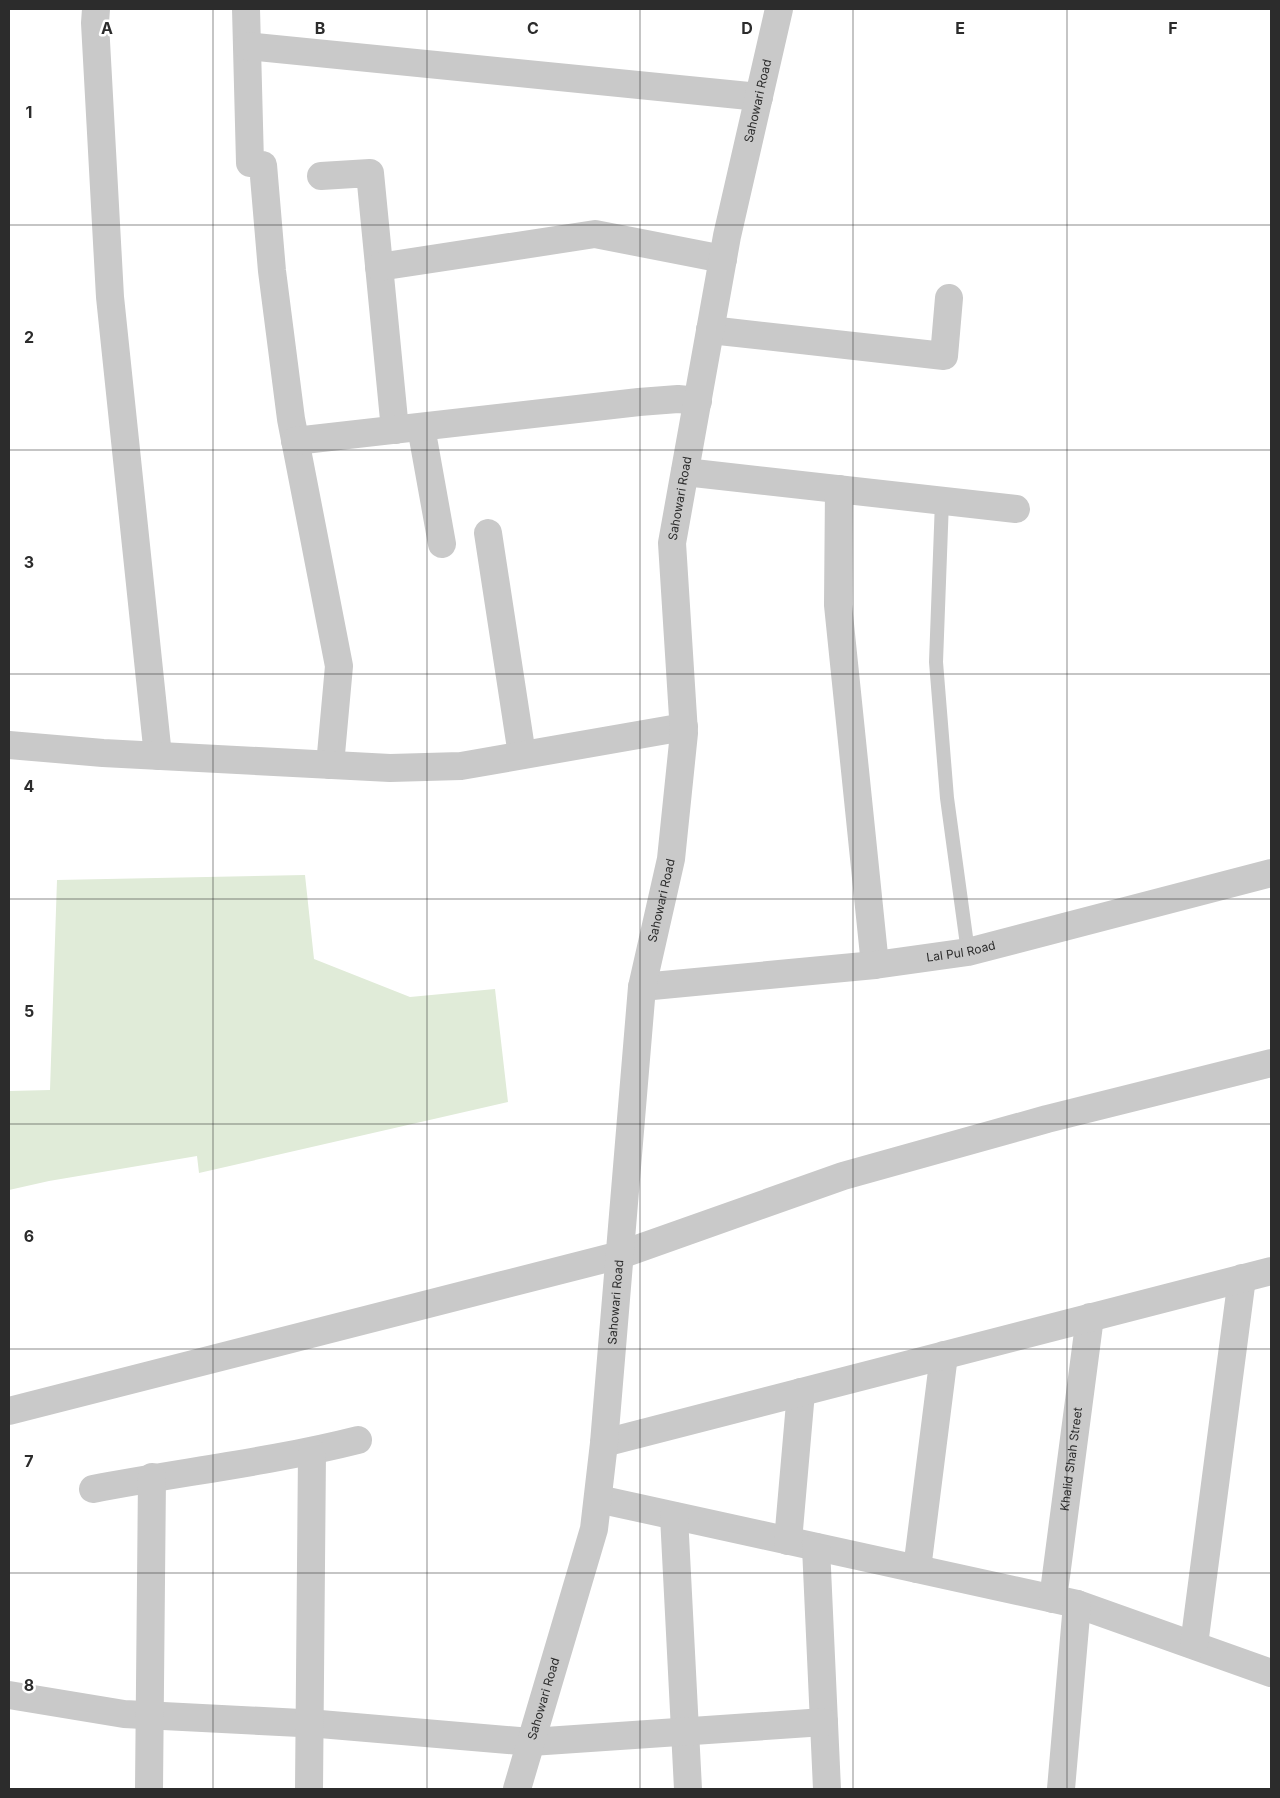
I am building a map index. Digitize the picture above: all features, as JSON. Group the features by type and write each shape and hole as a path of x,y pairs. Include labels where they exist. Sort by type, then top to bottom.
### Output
{"street":[{"path":"96,9 95,23 110,297 158,756"},
{"path":"246,9 250,163 263,164 272,271 296,442 339,666 330,765"},
{"name":"Sahowari Road","path":"517,1789 594,1529 604,1443 642,987 671,860 684,727 672,544 723,259 759,98 775,9"},
{"path":"247,46 759,98"},
{"path":"321,176 370,173 379,267 408,428 442,544"},
{"path":"379,267 595,234 723,259"},
{"path":"710,330 944,356 949,298"},
{"path":"296,442 639,402 678,399 698,401"},
{"path":"685,472 1016,509"},
{"path":"839,489 838,605 875,965"},
{"path":"488,532 522,755"},
{"path":"9,745 158,756 390,768 461,766 684,727"},
{"name":"Lal Pul Road","path":"642,987 875,965 968,952 1271,873"},
{"path":"9,1411 620,1255 844,1176 1047,1119 1271,1063"},
{"path":"604,1443 1271,1270"},
{"path":"1194,1646 1242,1278"},
{"name":"Khalid Shah Street","path":"1061,1789 1065,1602 1090,1318"},
{"path":"917,1569 944,1355"},
{"path":"788,1541 801,1392"},
{"path":"93,1489 152,1477 312,1452 358,1440"},
{"path":"309,1789 312,1452"},
{"path":"149,1789 152,1477"},
{"path":"598,1499 1065,1602 1271,1672"},
{"path":"674,1516 688,1789"},
{"path":"816,1547 828,1789"},
{"path":"9,1695 124,1714 309,1723 531,1742 824,1722"}],"lane":[{"path":"942,501 936,662 947,798 968,952"}],"green space":[{"path":"305,875 314,959 410,997 495,989 508,1102 199,1173 197,1156 49,1181 9,1190 9,1091 50,1090 57,880"}]}
